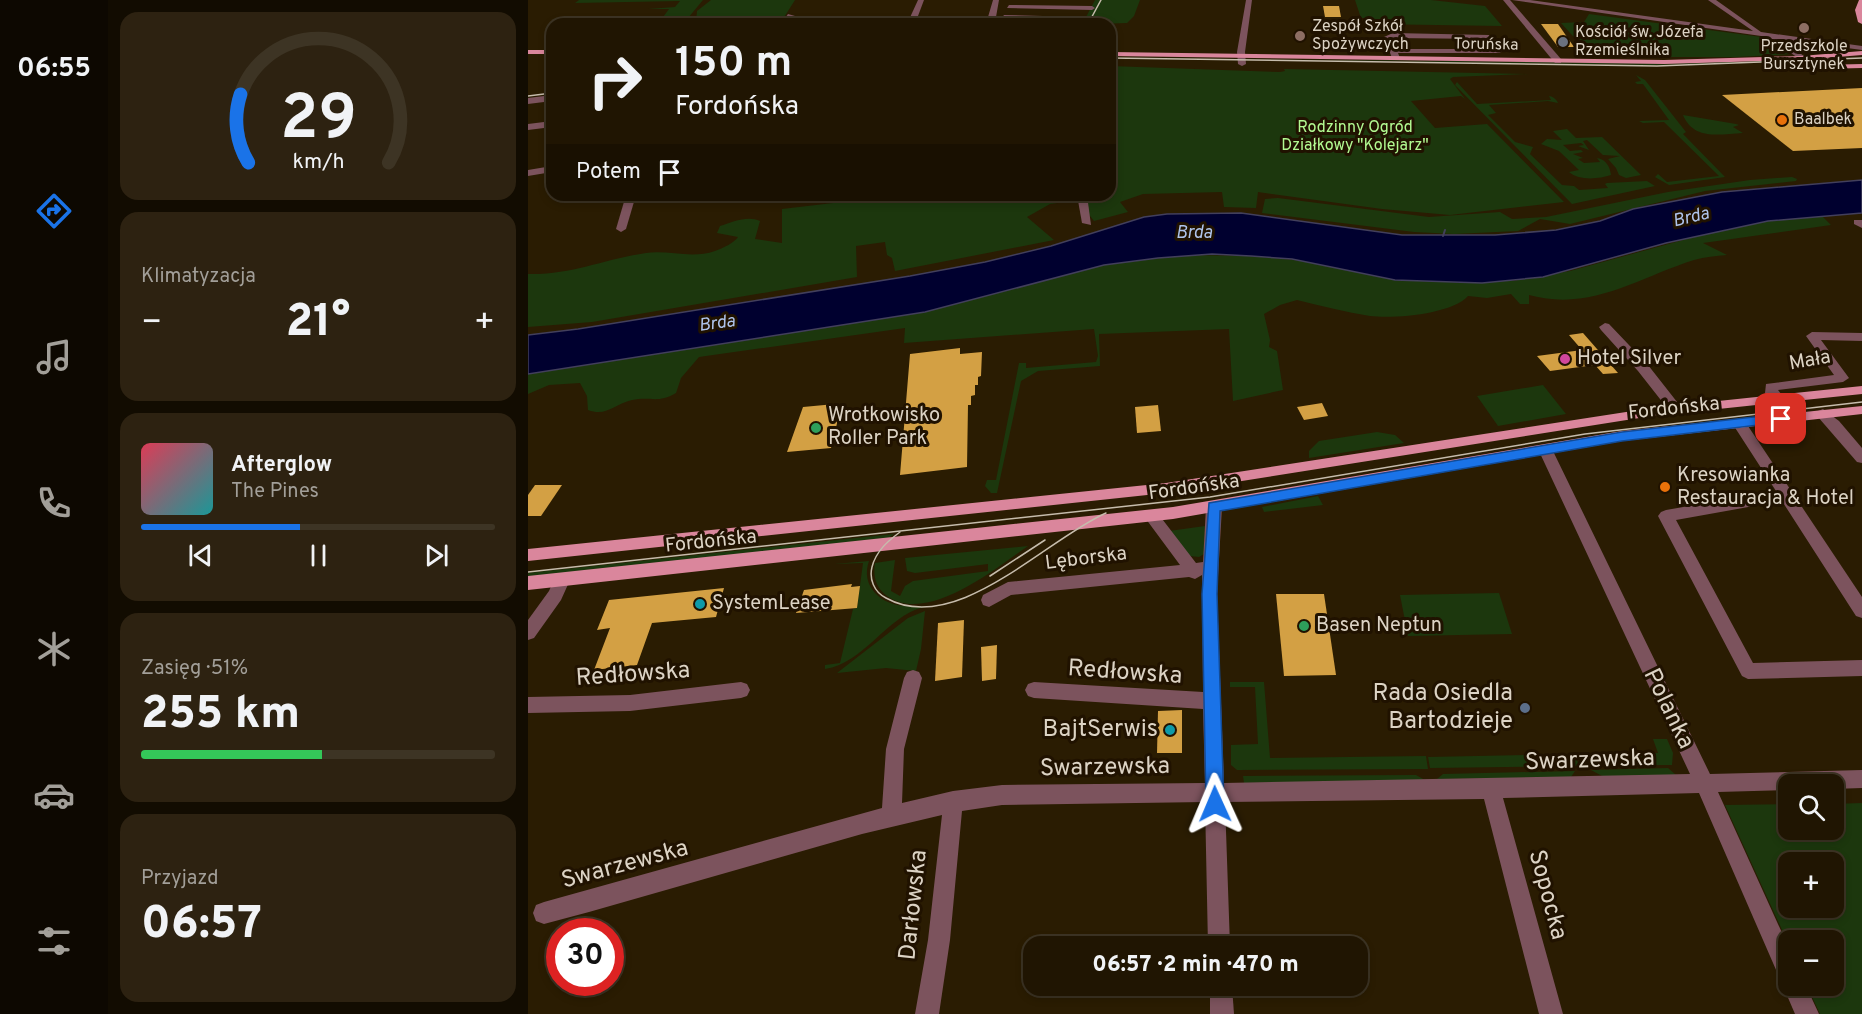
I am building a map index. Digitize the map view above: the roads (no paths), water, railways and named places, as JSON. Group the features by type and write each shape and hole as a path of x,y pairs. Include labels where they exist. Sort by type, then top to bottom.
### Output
{"main road":[{"path":"1862,1 1858,10 1862,22"},
{"path":"528,50 546,50"},
{"name":"Toruńska","path":"1116,63 1395,55 1504,60 1673,62 1801,58 1862,53"},
{"name":"Toruńska","path":"1116,54 1241,60 1718,70"},
{"path":"1738,70 1862,66"},
{"name":"Fordońska","path":"528,555 1163,488 1676,410 1862,390"},
{"name":"Fordońska","path":"528,583 1214,507 1622,436 1862,410"},
{"path":"1187,485 1205,492 1214,507"},
{"path":"1151,515 1163,488"}],"street":[{"path":"914,18 921,0"},
{"path":"993,18 996,0"},
{"path":"1241,60 1249,0"},
{"path":"1506,0 1558,61"},
{"path":"1515,0 1862,48"},
{"path":"1711,0 1761,34"},
{"path":"1012,18 1004,17 1011,3 1092,8"},
{"path":"1497,52 1395,55 1388,37 1393,35 1489,37 1504,60"},
{"path":"1771,36 1801,58"},
{"path":"528,101 546,99"},
{"path":"528,127 546,125"},
{"path":"528,172 546,170"},
{"path":"621,229 629,201"},
{"path":"1083,201 1087,223"},
{"path":"1605,327 1643,368 1676,410"},
{"name":"Mała","path":"1778,399 1771,387 1843,378 1812,336 1862,337"},
{"path":"1823,414 1862,458"},
{"path":"1739,423 1862,611"},
{"name":"Polanka","path":"1545,449 1704,783 1778,949"},
{"path":"1786,495 1666,516 1748,671 1862,668"},
{"path":"1214,507 1209,589 1220,936"},
{"path":"1151,515 1191,569 1209,589"},
{"name":"Lęborska","path":"989,600 1008,589 1210,568"},
{"path":"528,633 555,595 562,580"},
{"path":"892,814 895,749 913,678"},
{"name":"Redłowska","path":"528,705 630,703 741,690"},
{"name":"Redłowska","path":"1034,690 1212,701"},
{"name":"Swarzewska","path":"544,913 658,884 892,814 953,801 1002,795 1491,789 1862,779"},
{"name":"Sopocka","path":"1491,789 1551,1014"},
{"name":"Darłowska","path":"927,1014 939,940 953,801"},
{"path":"1221,996 1222,1014"},
{"path":"1799,996 1807,1014"}],"water":[{"name":"Brda","path":"1862,180 1862,213 1768,221 1666,243 1543,277 1482,283 1395,280 1292,259 1212,254 1158,258 1104,265 925,312 528,374 528,335 910,276 985,262 1051,246 1144,217 1167,214 1241,213 1402,235 1495,235 1556,230 1600,221 1633,209 1722,192"}],"waterway":[{"path":"1443,236 1445,230"}],"tram line":[{"path":"1091,18 1101,0"},
{"path":"1116,58 1657,66 1862,58"},
{"path":"528,96 546,94"},
{"path":"528,572 1210,497 1585,434 1862,402"},
{"path":"900,532 876,556 871,576 873,585 886,598 913,607 941,605 970,595 999,580 1106,513"},
{"path":"990,576 1045,540"}],"place":[{"name":"Przedszkole Bursztynek","path":"1804,28"},
{"name":"Zespół Szkół Spożywczych","path":"1300,36"},
{"name":"Kościół św. Józefa Rzemieślnika","path":"1563,42"},
{"name":"Baalbek","path":"1782,120"},
{"name":"Hotel Silver","path":"1565,359"},
{"name":"Wrotkowisko Roller Park","path":"816,428"},
{"name":"Kresowianka Restauracja & Hotel","path":"1665,487"},
{"name":"SystemLease","path":"700,604"},
{"name":"Basen Neptun","path":"1304,626"},
{"name":"Rada Osiedla Bartodzieje","path":"1525,708"},
{"name":"BajtSerwis","path":"1170,730"}],"park label":[{"name":"Rodzinny Ogród Działkowy \"Kolejarz\"","path":"1355,137"}]}
